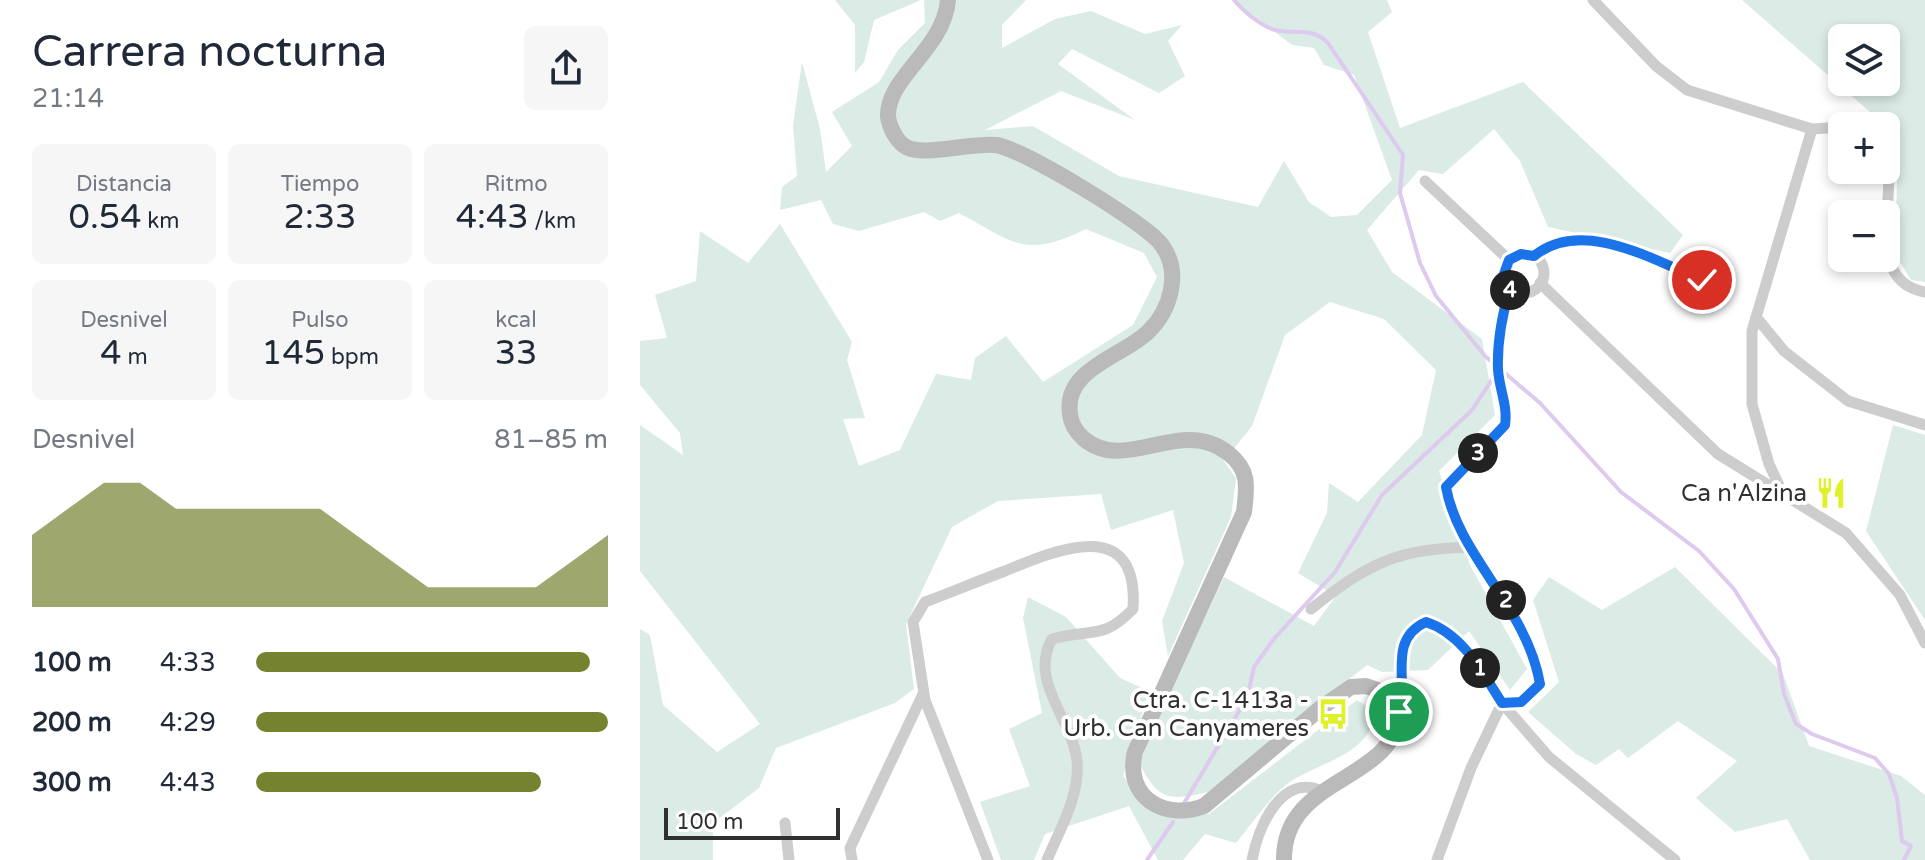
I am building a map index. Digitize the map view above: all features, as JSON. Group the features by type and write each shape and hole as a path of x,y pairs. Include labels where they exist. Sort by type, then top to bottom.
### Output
{"main road":[{"path":"948,0 947,16 934,43 894,94 888,115 892,131 906,147 926,151 974,144 999,145 1022,154 1142,225 1163,246 1174,279 1167,306 1148,332 1077,382 1068,401 1071,424 1085,441 1108,450 1135,450 1194,437 1216,444 1236,460 1248,478 1244,512 1135,752 1132,764 1139,792 1160,809 1190,811 1204,806 1338,694 1366,686 1380,690 1393,700 1399,712 1394,738 1385,750 1322,791 1291,823 1284,860"}],"street":[{"path":"1593,0 1656,66 1687,90 1812,129 1828,128"},
{"path":"1783,494 1769,464 1752,404 1752,331 1812,129"},
{"path":"1425,181 1509,260"},
{"path":"1887,184 1886,244 1890,263 1914,290 1925,292"},
{"path":"1502,703 1521,702 1540,684 1535,654 1450,511 1446,487 1505,425 1507,412 1498,371 1500,322 1510,288 1504,274 1509,260 1521,254 1534,256 1557,242 1592,240 1647,257 1702,280"},
{"path":"1510,288 1523,293 1540,283 1543,269 1534,256"},
{"path":"1540,283 1718,454 1846,533 1900,595 1925,643"},
{"path":"1756,317 1784,351 1848,401 1925,425"},
{"path":"988,860 924,694 913,622 925,602 1064,547 1091,545 1112,550 1127,565 1135,588 1133,609 1118,624 1100,634 1074,633 1052,639 1045,652 1052,701 1074,739 1077,764 1073,800 1047,860"},
{"path":"1311,609 1373,564 1411,552 1472,547"},
{"path":"1399,712 1403,642 1409,629 1426,622 1444,628 1549,757 1675,860"},
{"path":"1380,690 1394,685 1403,675"},
{"path":"852,860 850,848 924,694"},
{"path":"1437,860 1471,768 1502,703"},
{"path":"1237,860 1252,859 1277,802 1298,787 1310,786 1322,791"},
{"path":"785,823 789,860"}],"shaded area":[{"path":"835,0 921,0 874,20 864,62 855,73 855,25"},
{"path":"924,0 1026,0 1002,25 1002,48 1055,19 1091,11 1145,34 1182,25 1168,41 1185,76 1159,93 1072,49 1058,64 1135,120 1061,91 985,130 1033,126 1119,176 1258,207 1284,161 1309,202 1331,217 1357,215 1392,180 1354,75 1324,65 1314,48 1292,45 1233,0 1387,0 1392,12 1368,32 1400,128 1523,82 1683,235 1670,253 1548,227 1520,161 1494,129 1443,174 1419,170 1367,230 1392,272 1482,339 1495,415 1439,471 1470,565 1527,669 1510,690 1469,631 1428,670 1382,672 1367,665 1208,792 1184,797 1166,795 1153,785 1140,764 1151,731 1224,577 1314,626 1336,596 1298,573 1327,513 1329,483 1358,502 1422,435 1436,370 1384,319 1330,302 1285,335 1252,426 1224,461 1236,478 1231,517 1168,656 1162,621 1184,563 1173,510 1111,530 1101,494 998,501 952,527 906,624 914,689 895,703 776,748 759,788 713,823 713,860 640,860 640,629 650,635 663,705 717,752 760,724 640,571 640,425 683,455 680,433 640,385 640,341 667,338 655,295 696,281 700,231 748,263 780,224 852,342 847,360 865,418 843,419 859,466 900,450 936,374 971,380 975,358 1006,336 1043,382 1133,325 1157,277 1144,253 1086,229 1065,238 1033,245 1007,239 959,213 940,221 924,212 859,231 833,224 821,200 780,210 782,187 797,176 793,125 802,62 820,129 826,172 852,146 832,112 879,82 898,50 925,23"},
{"path":"1742,0 1925,0 1925,282 1911,280 1900,262 1900,200 1897,200 1897,184 1900,184 1900,112 1870,112 1852,96 1900,96 1900,24 1828,24 1828,75"},
{"path":"1893,425 1925,435 1925,620 1866,531"},
{"path":"1675,567 1783,674 1809,746 1901,776 1925,795 1925,860 1810,860 1787,819 1735,832 1696,798 1737,761 1678,721 1628,758 1619,749 1596,765 1576,754 1528,712 1559,682 1533,600 1549,577 1602,610"},
{"path":"1028,597 1066,617 1120,678 1149,691 1123,776 1153,807 1209,814 1357,700 1376,712 1371,728 1351,750 1281,789 1236,843 1205,834 1183,860 1158,860 1129,806 1045,834 1034,860 1001,860 980,802 1030,786 1009,729 1042,713 1023,618"}],"waterway":[{"path":"1234,0 1253,18 1270,28 1316,34 1328,43 1403,155 1400,193 1420,263 1436,296 1485,356 1540,403 1621,492 1699,551 1734,589 1778,659 1784,694 1796,724 1812,734 1875,758 1889,774 1897,798 1902,841 1911,846 1904,860"},
{"path":"1183,805 1247,698 1254,667 1273,640 1335,572 1382,495 1472,410 1495,375"},
{"path":"1147,860 1173,822"}],"place":[{"name":"Ca n'Alzina","path":"1831,493"},
{"name":"Ctra. C-1413a - Urb. Can Canyameres","path":"1333,714"}],"route":[{"path":"1399,712 1402,704 1403,642 1409,629 1426,622 1444,628 1474,660 1502,703 1521,702 1540,684 1535,654 1507,602 1450,511 1446,487 1505,425 1507,412 1498,371 1500,322 1510,288 1504,274 1509,260 1521,254 1534,256 1557,242 1592,240 1647,257 1702,280"}]}
